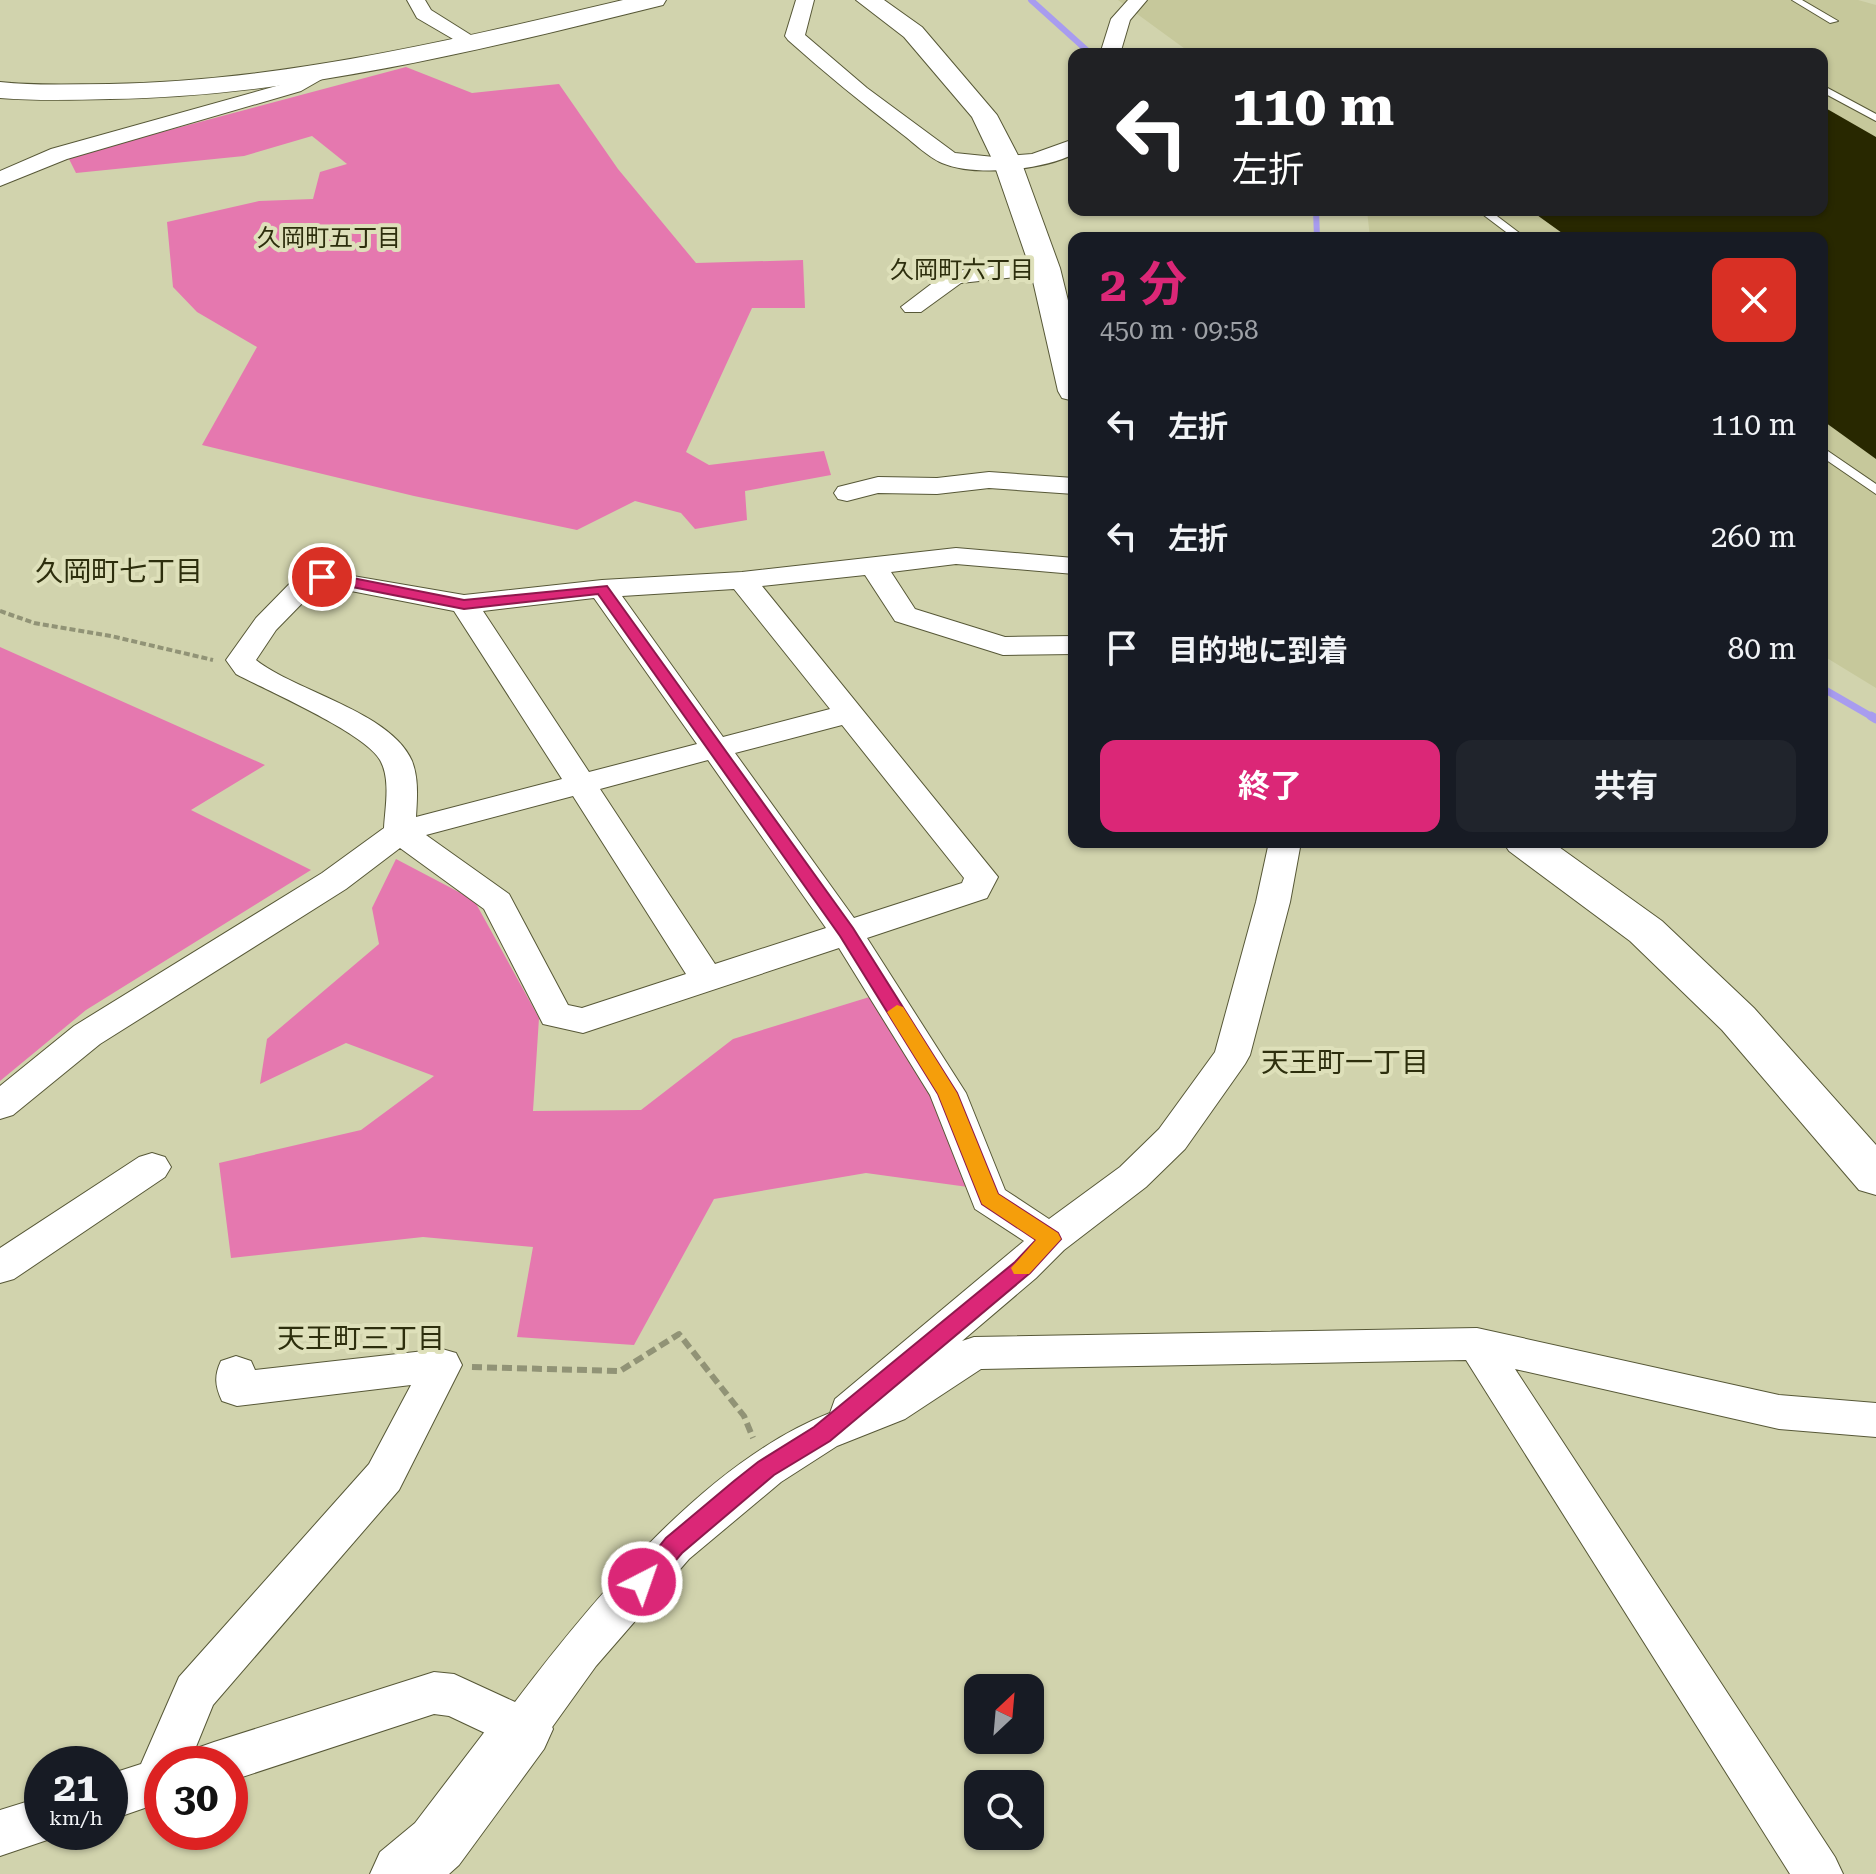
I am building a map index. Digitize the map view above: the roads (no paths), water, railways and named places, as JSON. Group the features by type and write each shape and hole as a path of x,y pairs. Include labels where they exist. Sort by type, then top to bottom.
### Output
{"street":[{"path":"416,0 424,14 472,42"},
{"path":"0,90 114,93 185,90 319,75 654,0"},
{"path":"805,0 795,36 860,92 948,158 961,162 1042,160 1068,150"},
{"path":"868,0 913,32 984,115 1007,161 1045,268 1068,366"},
{"path":"1112,48 1121,19 1138,0"},
{"path":"0,179 59,154 294,87 319,75"},
{"path":"913,307 955,277 1045,268"},
{"path":"847,493 878,485 937,486 989,480 1068,486"},
{"path":"400,832 400,773 393,754 375,736 246,668 241,660 266,624 312,577 464,604 602,589 742,580 956,556 1068,565"},
{"path":"873,566 905,615 1003,646 1068,645"},
{"path":"400,832 497,902 555,1015 583,1021 975,890 981,877 742,580"},
{"path":"602,589 846,932 948,1093 989,1199 1050,1239"},
{"path":"464,604 707,979"},
{"path":"0,1106 87,1035 334,881 400,832 581,787 717,747 848,714"},
{"path":"402,1874 437,1844 580,1652 674,1546 766,1469 822,1434 1022,1267 1050,1239 1133,1177 1172,1139 1232,1055 1273,902 1284,848"},
{"path":"1532,848 1646,931 1738,1019 1876,1177"},
{"path":"0,1268 152,1167"},
{"path":"822,1434 890,1407 974,1353 1477,1344 1779,1412 1876,1420"},
{"path":"1477,1344 1818,1874"},
{"path":"173,1746 195,1692 384,1477 442,1365 237,1389 236,1373"},
{"path":"248,1753 434,1693 454,1695 523,1729"},
{"path":"0,1833 24,1826"}],"lane":[{"path":"1796,0 1833,21"},
{"path":"1828,91 1876,118"},
{"path":"1490,216 1513,232"},
{"path":"1828,455 1876,490"}],"waterway":[{"path":"1031,0 1084,48"},
{"path":"1316,216 1317,232"},
{"path":"1828,691 1874,718"},
{"path":"1871,716 1876,719"}],"district":[{"name":"久岡町五丁目","path":"329,238"},
{"name":"久岡町六丁目","path":"962,270"},
{"name":"久岡町七丁目","path":"119,571"},
{"name":"天王町一丁目","path":"1345,1062"},
{"name":"天王町三丁目","path":"361,1338"}]}
